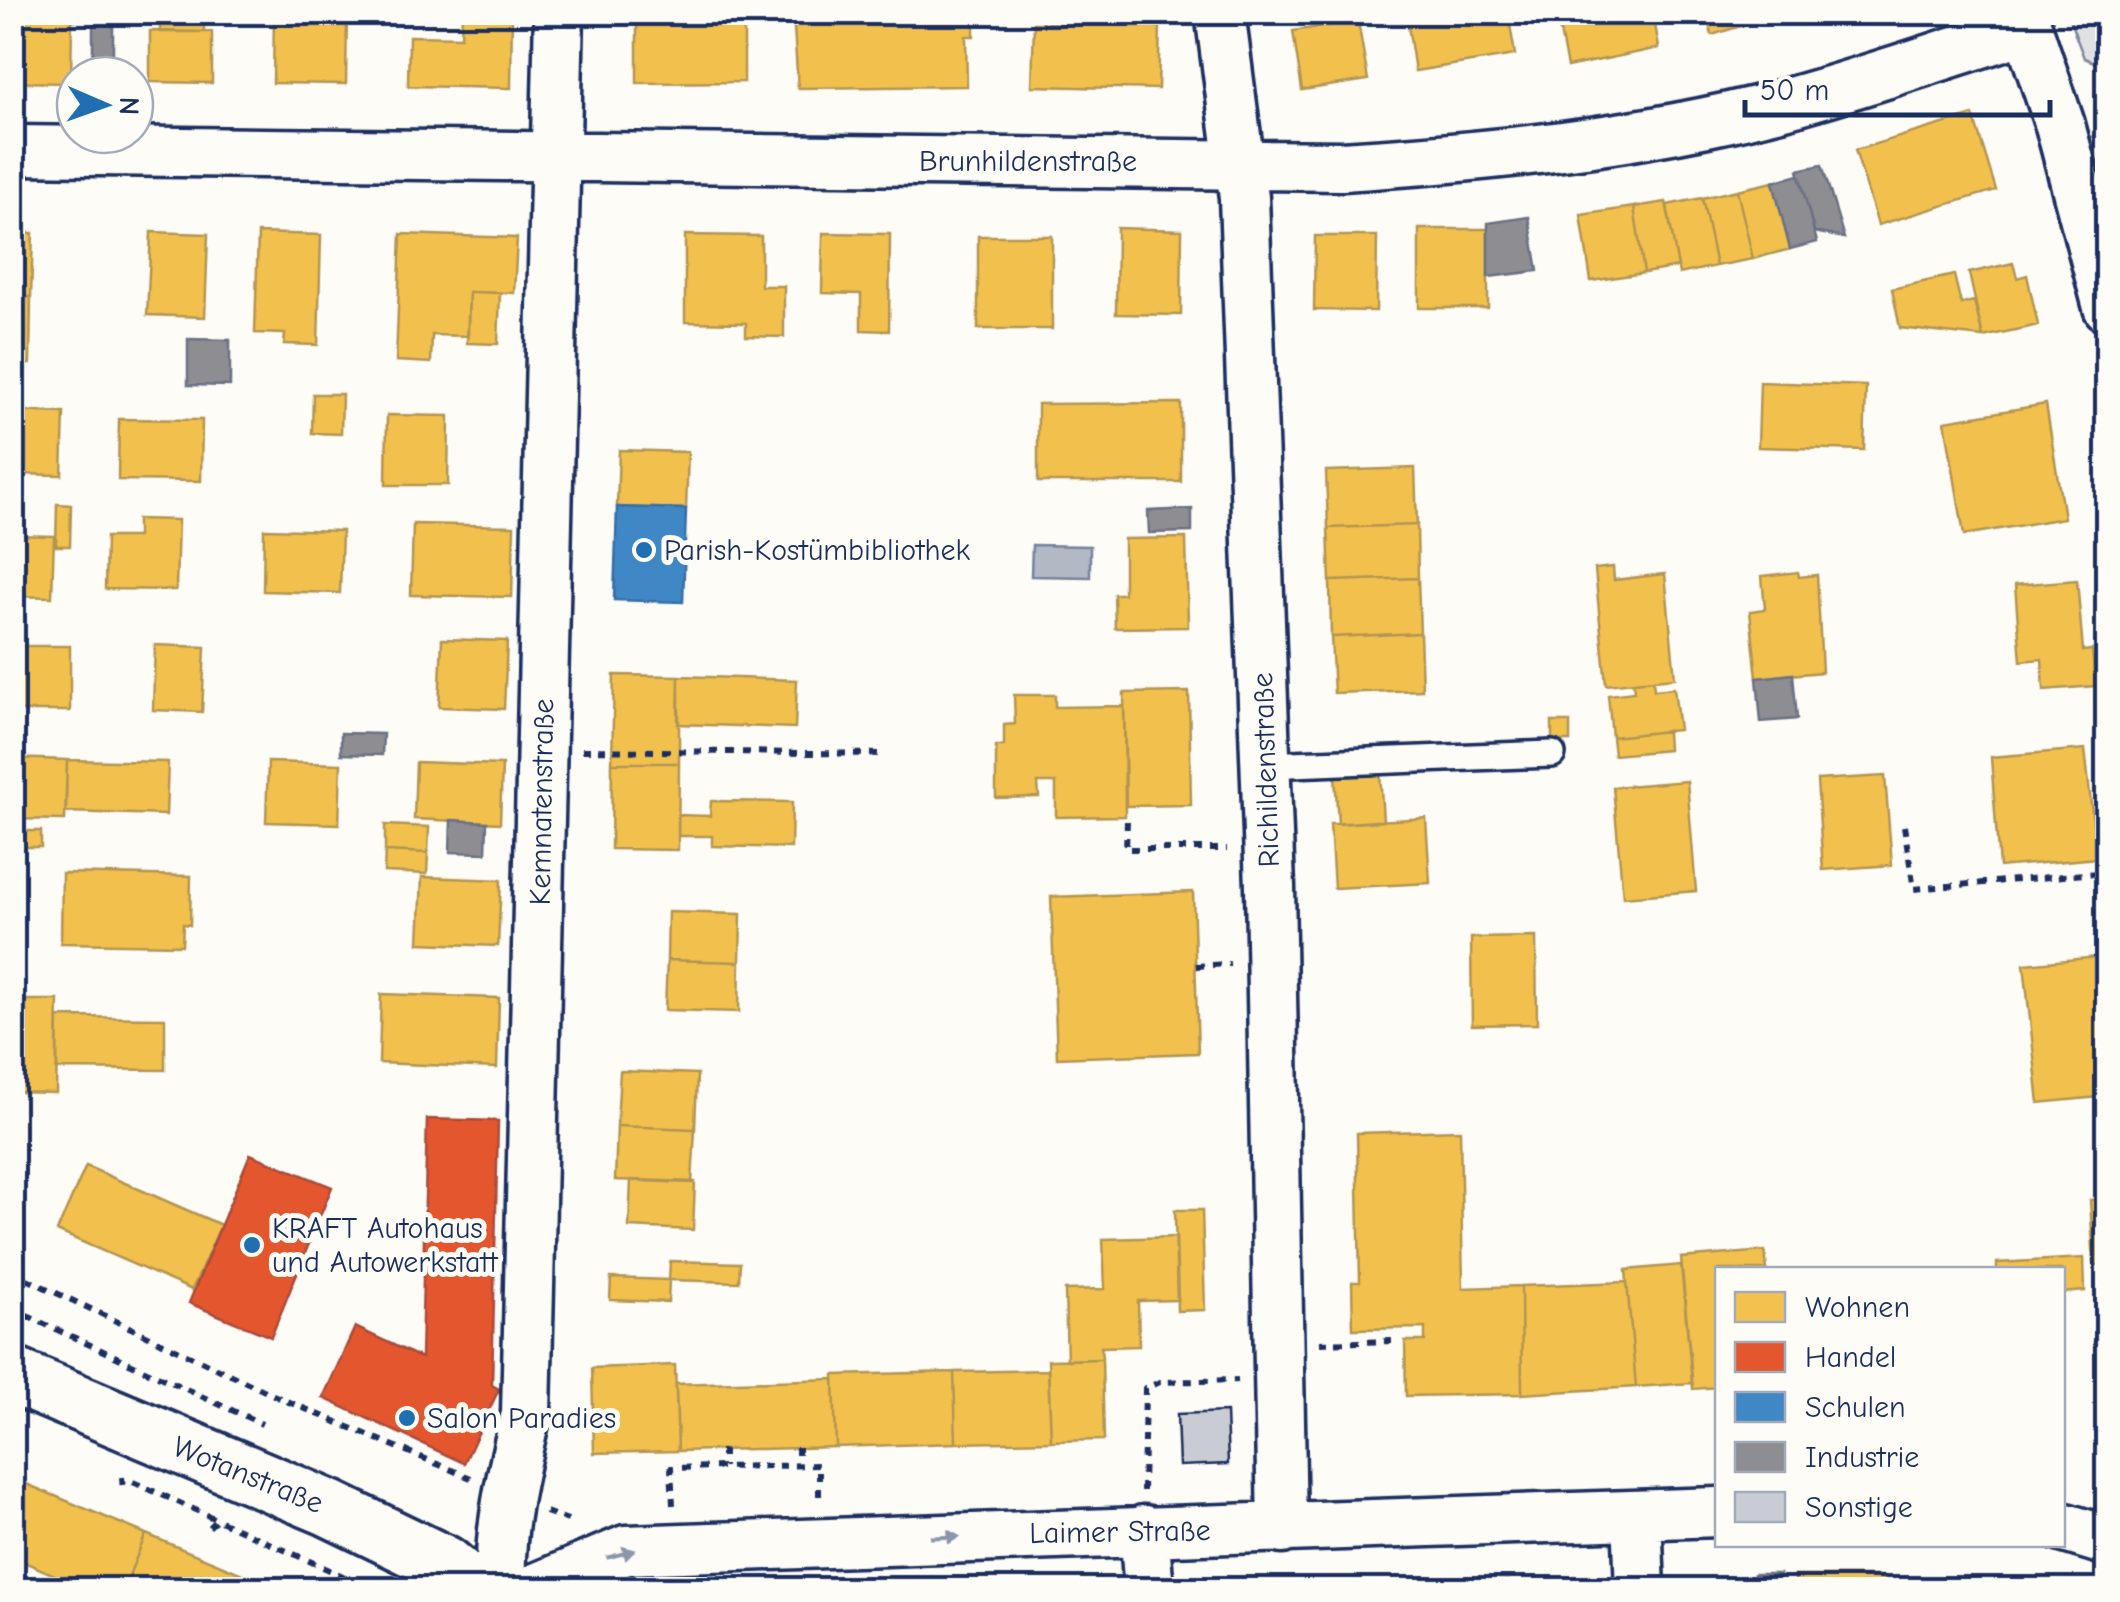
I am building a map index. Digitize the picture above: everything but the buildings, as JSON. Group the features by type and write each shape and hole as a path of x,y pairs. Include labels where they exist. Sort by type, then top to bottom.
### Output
{"main road":[{"name":"Wotanstraße","path":"12,1375 329,1508 445,1564 476,1590"}],"street":[{"name":"Kemnatenstraße","path":"501,1590 499,1551 506,1498 526,1414 560,12"},
{"name":"Richildenstraße","path":"1220,12 1243,163 1265,765 1282,1529"},
{"name":"Brunhildenstraße","path":"12,150 1342,166 1476,158 1574,146 1781,104 2024,20"},
{"path":"2024,20 2060,125 2108,308"},
{"name":"Laimer Straße","path":"531,1590 626,1550 1715,1512"},
{"path":"1638,1515 1640,1590"},
{"path":"2065,1528 2108,1541"},
{"path":"1144,1530 1149,1590"}],"lane":[{"path":"1265,765 1552,754"}],"path":[{"path":"543,750 881,754"},
{"path":"1126,821 1126,849 1182,849"},
{"path":"1904,826 1914,889 2108,872"},
{"path":"1196,966 1210,965"},
{"path":"12,1272 284,1400 468,1477"},
{"path":"1144,1530 1145,1388 1160,1382 1394,1341"},
{"path":"798,1448 798,1465"},
{"path":"723,1449 724,1466"},
{"path":"674,1516 671,1468 724,1466 819,1464 819,1511"},
{"path":"104,1470 374,1590"},
{"path":"122,1477 123,1490"},
{"path":"208,1527 218,1518"}],"shaded area":[{"path":"2067,13 2107,13 2107,67 2084,58"},
{"path":"2107,136 2107,216 2084,137"},
{"path":"1032,545 1090,546 1090,577 1031,576"}],"place":[{"name":"Parish-Kostümbibliothek","path":"644,550"},
{"name":"KRAFT Autohaus und Autowerkstatt","path":"252,1245"},
{"name":"Salon Paradies","path":"407,1418"}]}
